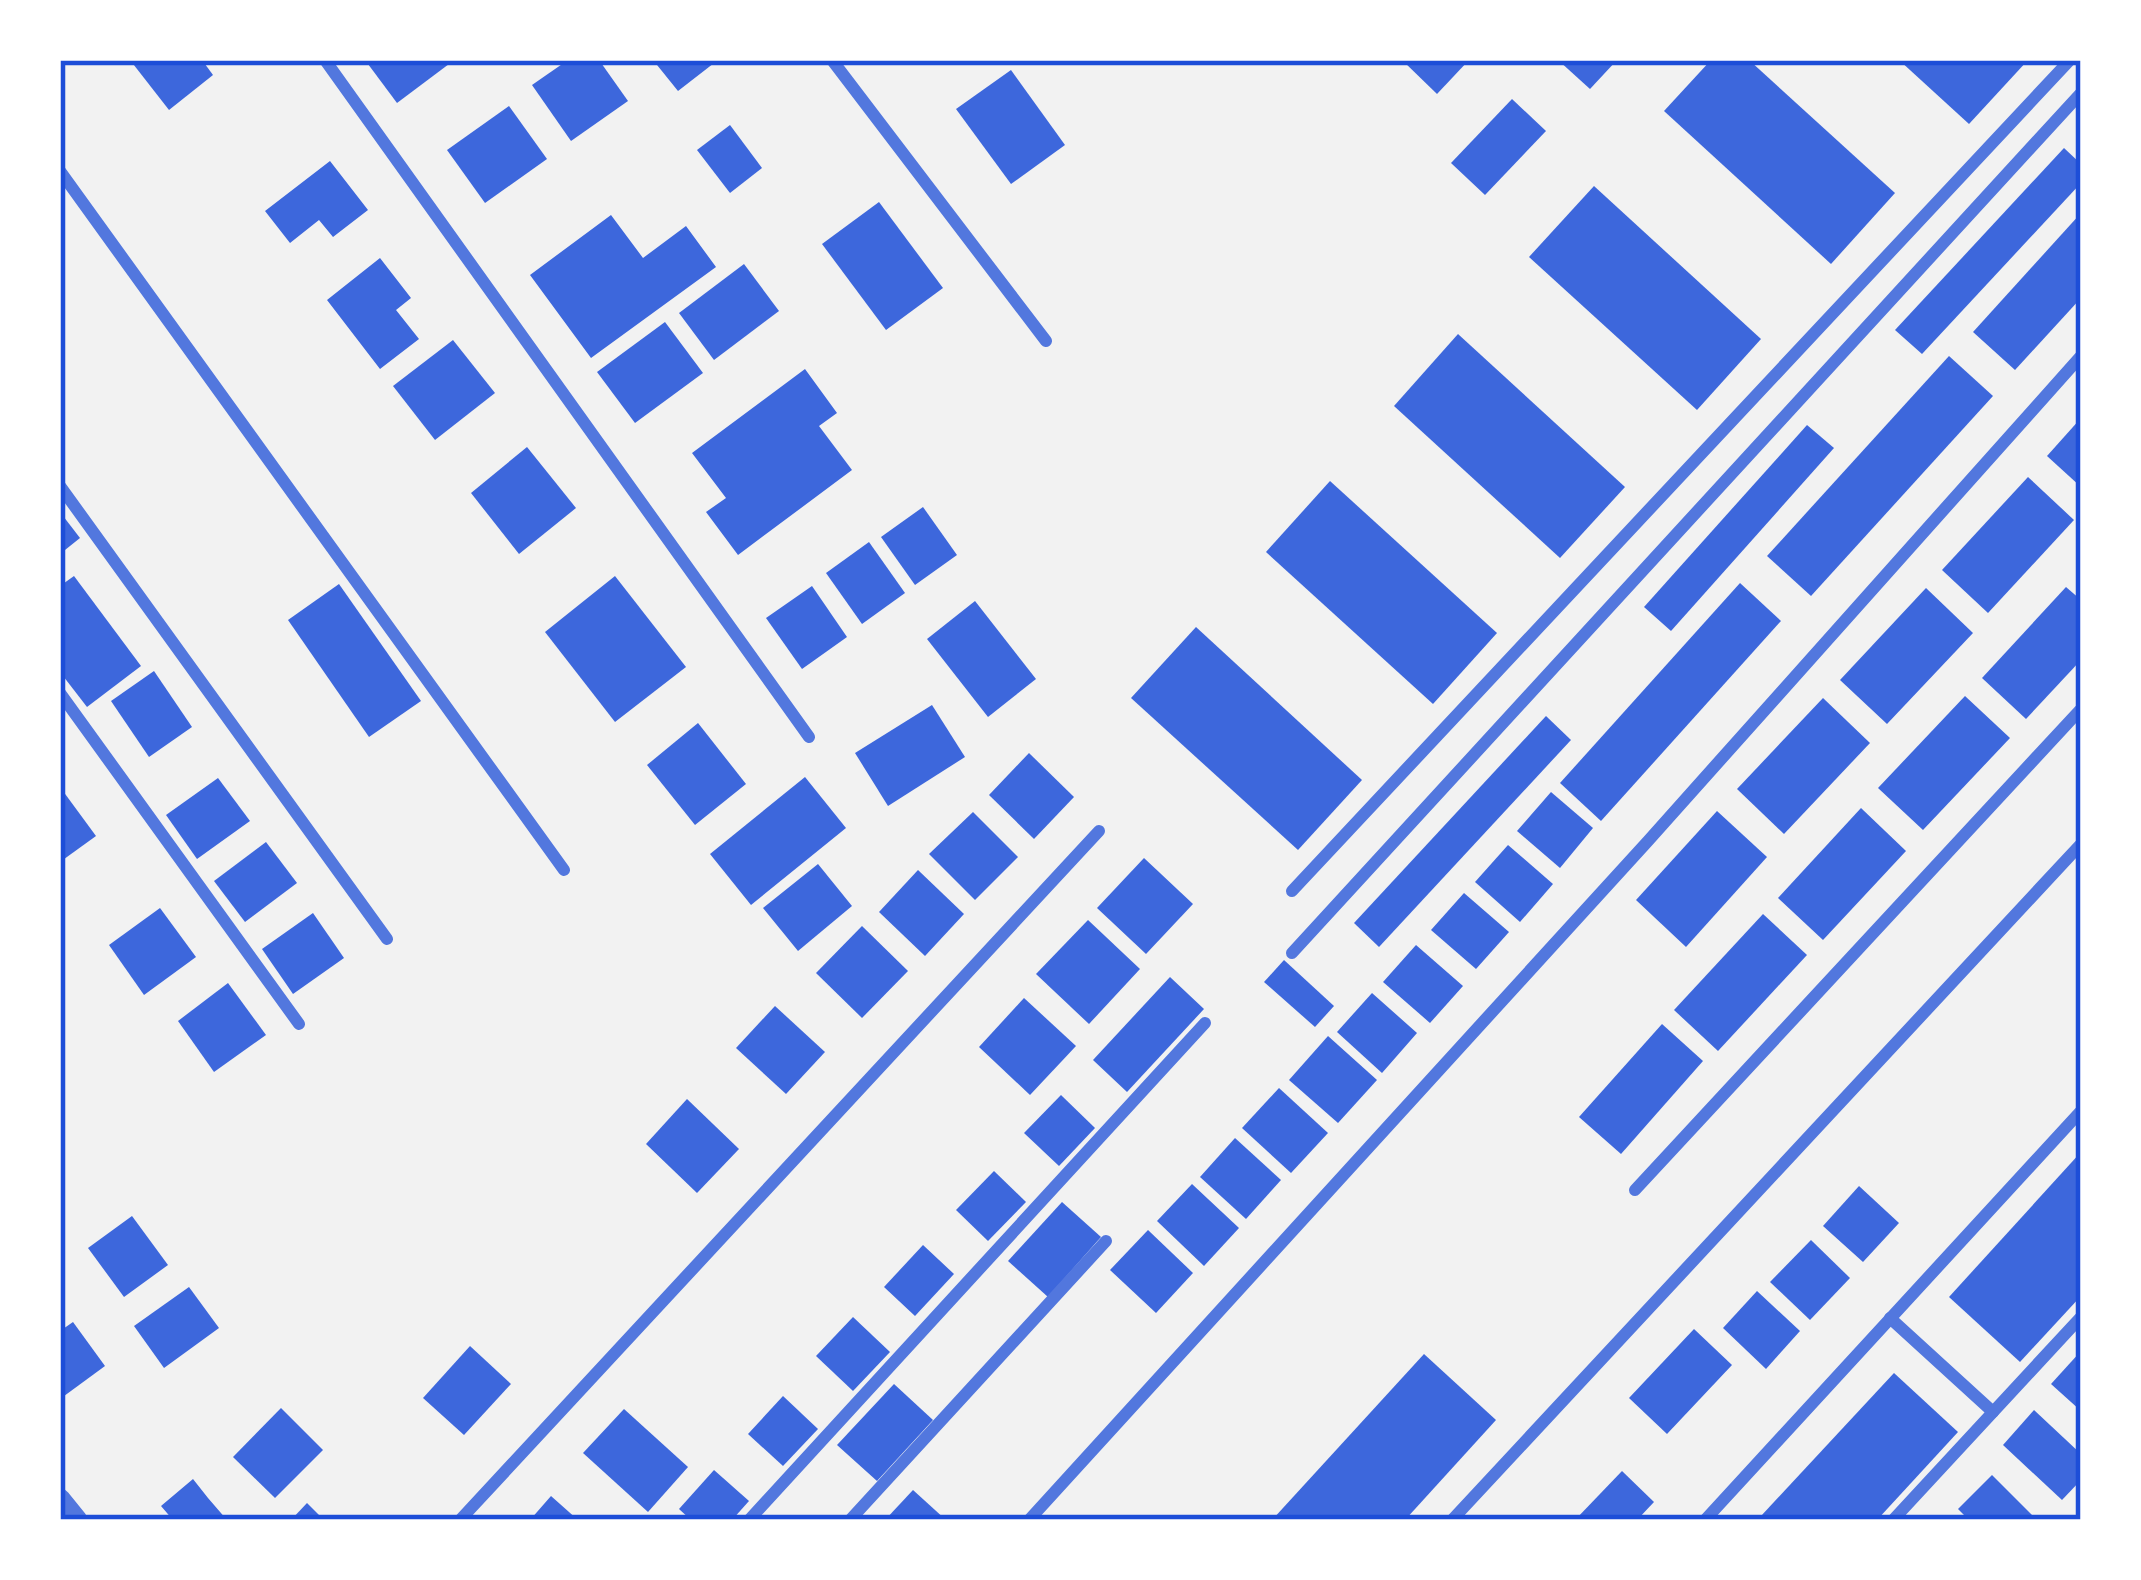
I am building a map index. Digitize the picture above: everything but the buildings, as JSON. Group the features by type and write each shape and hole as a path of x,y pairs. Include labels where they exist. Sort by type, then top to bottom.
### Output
{"street":[{"path":"325,60 809,737"},
{"path":"832,60 1046,341"},
{"path":"1292,891 2070,60"},
{"path":"1292,953 2081,92"},
{"path":"60,171 564,871"},
{"path":"1029,1520 1648,841 2081,356"},
{"path":"60,486 387,939"},
{"path":"60,693 299,1024"},
{"path":"1634,1190 2081,709"},
{"path":"460,1520 1099,831"},
{"path":"1452,1520 2081,844"},
{"path":"749,1520 1205,1023"},
{"path":"1705,1520 2081,1111"},
{"path":"850,1520 1106,1241"},
{"path":"1893,1520 2081,1317"},
{"path":"1890,1318 1993,1412"},
{"path":"60,1499 77,1520"}]}
